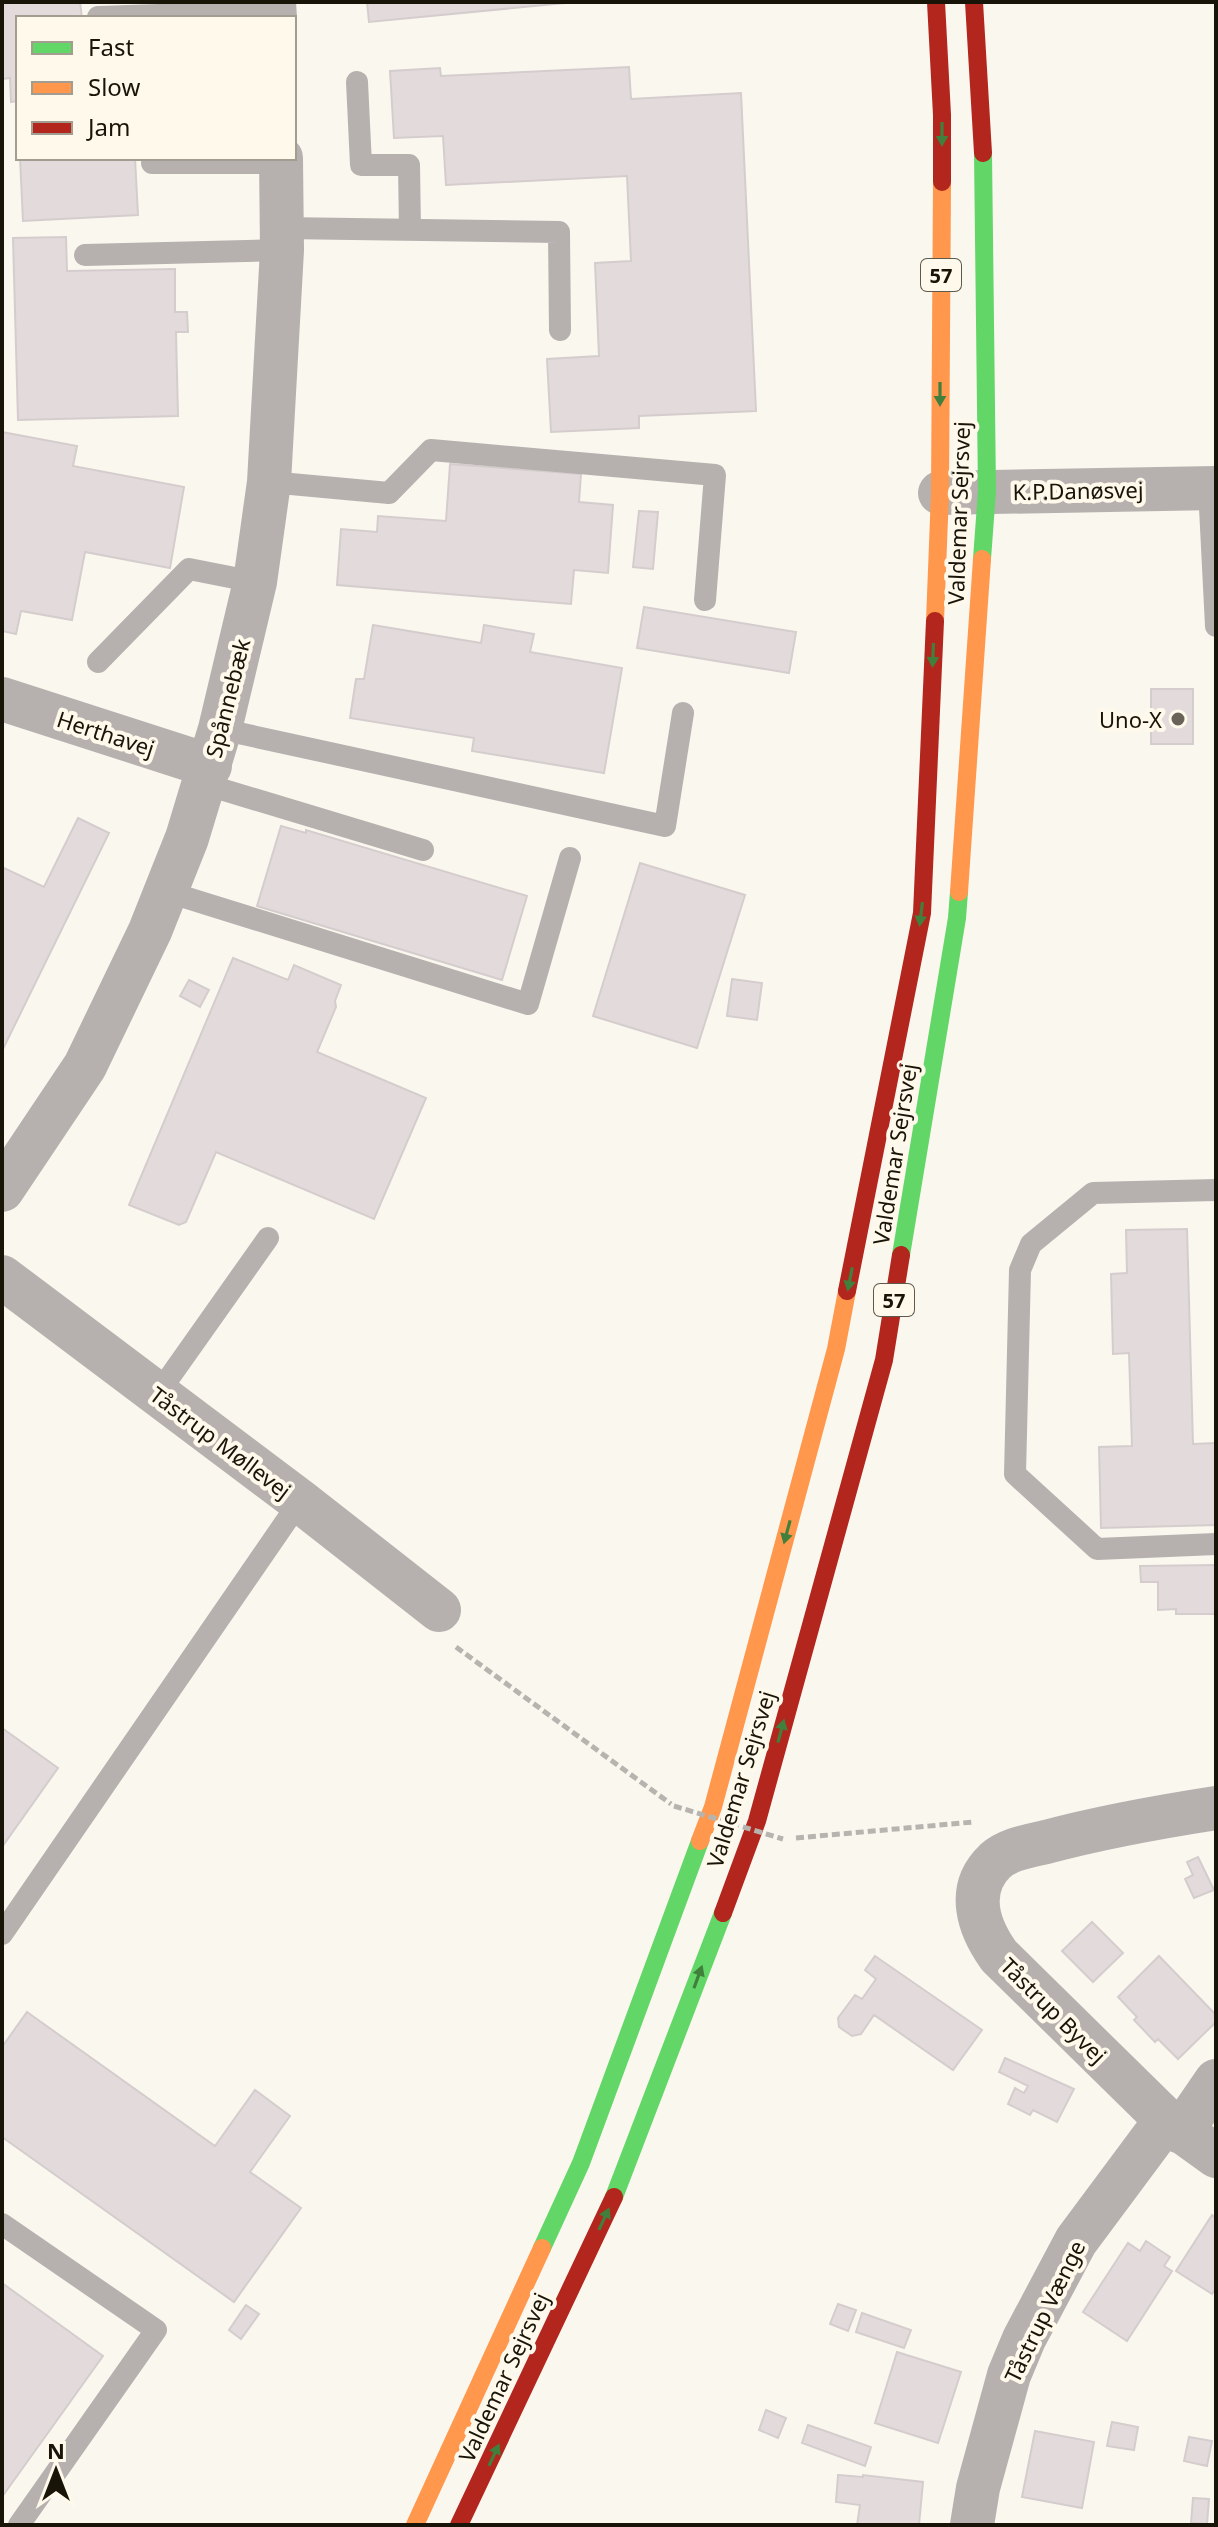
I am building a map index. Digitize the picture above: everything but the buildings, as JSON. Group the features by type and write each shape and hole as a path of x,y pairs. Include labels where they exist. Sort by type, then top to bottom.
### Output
{"main road":[{"name":"Valdemar Sejrsvej","path":"415,2525 581,2163 713,1807 836,1349 922,913 940,493 942,115 936,2"},
{"name":"Valdemar Sejrsvej","path":"459,2525 624,2176 757,1821 884,1360 957,918 987,491 983,118 974,2"}],"street":[{"name":"Spånnebæk","path":"2,1190 85,1066 168,892 211,760 255,582 269,482 282,239 281,160"},
{"name":"K.P.Danøsvej","path":"940,493 1212,488"},
{"name":"Herthavej","path":"2,699 211,760"},
{"name":"Tåstrup Møllevej","path":"2,1277 300,1501 439,1610"},
{"name":"Tåstrup Byvej","path":"1216,1808 1111,1825 1007,1852 987,1871 977,1895 981,1926 999,1956 1173,2126 1216,2156"},
{"name":"Tåstrup Vænge","path":"972,2525 978,2488 1009,2375 1024,2339 1076,2241 1173,2126 1216,2081"}],"lane":[{"path":"123,16 275,10"},
{"path":"357,82 361,165 409,165 410,230"},
{"path":"152,163 281,160"},
{"path":"85,255 410,230 559,232 560,330"},
{"path":"269,482 389,493 431,450 715,475 705,600"},
{"path":"1212,488 1216,626"},
{"path":"98,662 189,569 255,582"},
{"path":"211,760 665,826 683,713"},
{"path":"211,760 423,850"},
{"path":"168,892 528,1004 570,858"},
{"path":"1216,1190 1093,1193 1031,1244 1020,1270 1015,1474 1097,1549 1216,1544"},
{"path":"157,1395 268,1238"},
{"path":"2,1934 300,1501"},
{"path":"2,2224 156,2330 19,2525"}],"path":[{"path":"439,1610 452,1644 674,1806 783,1839 986,1820"}],"traffic: fast":[{"path":"982,559 987,491 983,153"},
{"path":"901,1255 959,892"},
{"path":"542,2248 581,2163 700,1841"},
{"path":"614,2197 723,1913"}],"traffic: slow":[{"path":"935,621 940,493 942,182"},
{"path":"959,892 982,559"},
{"path":"700,1841 713,1807 836,1349 847,1291"},
{"path":"415,2525 542,2248"}],"traffic: jam":[{"path":"936,2 942,182"},
{"path":"974,2 983,153"},
{"path":"847,1291 922,913 935,621"},
{"path":"723,1913 757,1821 884,1360 901,1255"},
{"path":"459,2525 614,2197"}],"place":[{"name":"Uno-X","path":"1178,719"}]}
